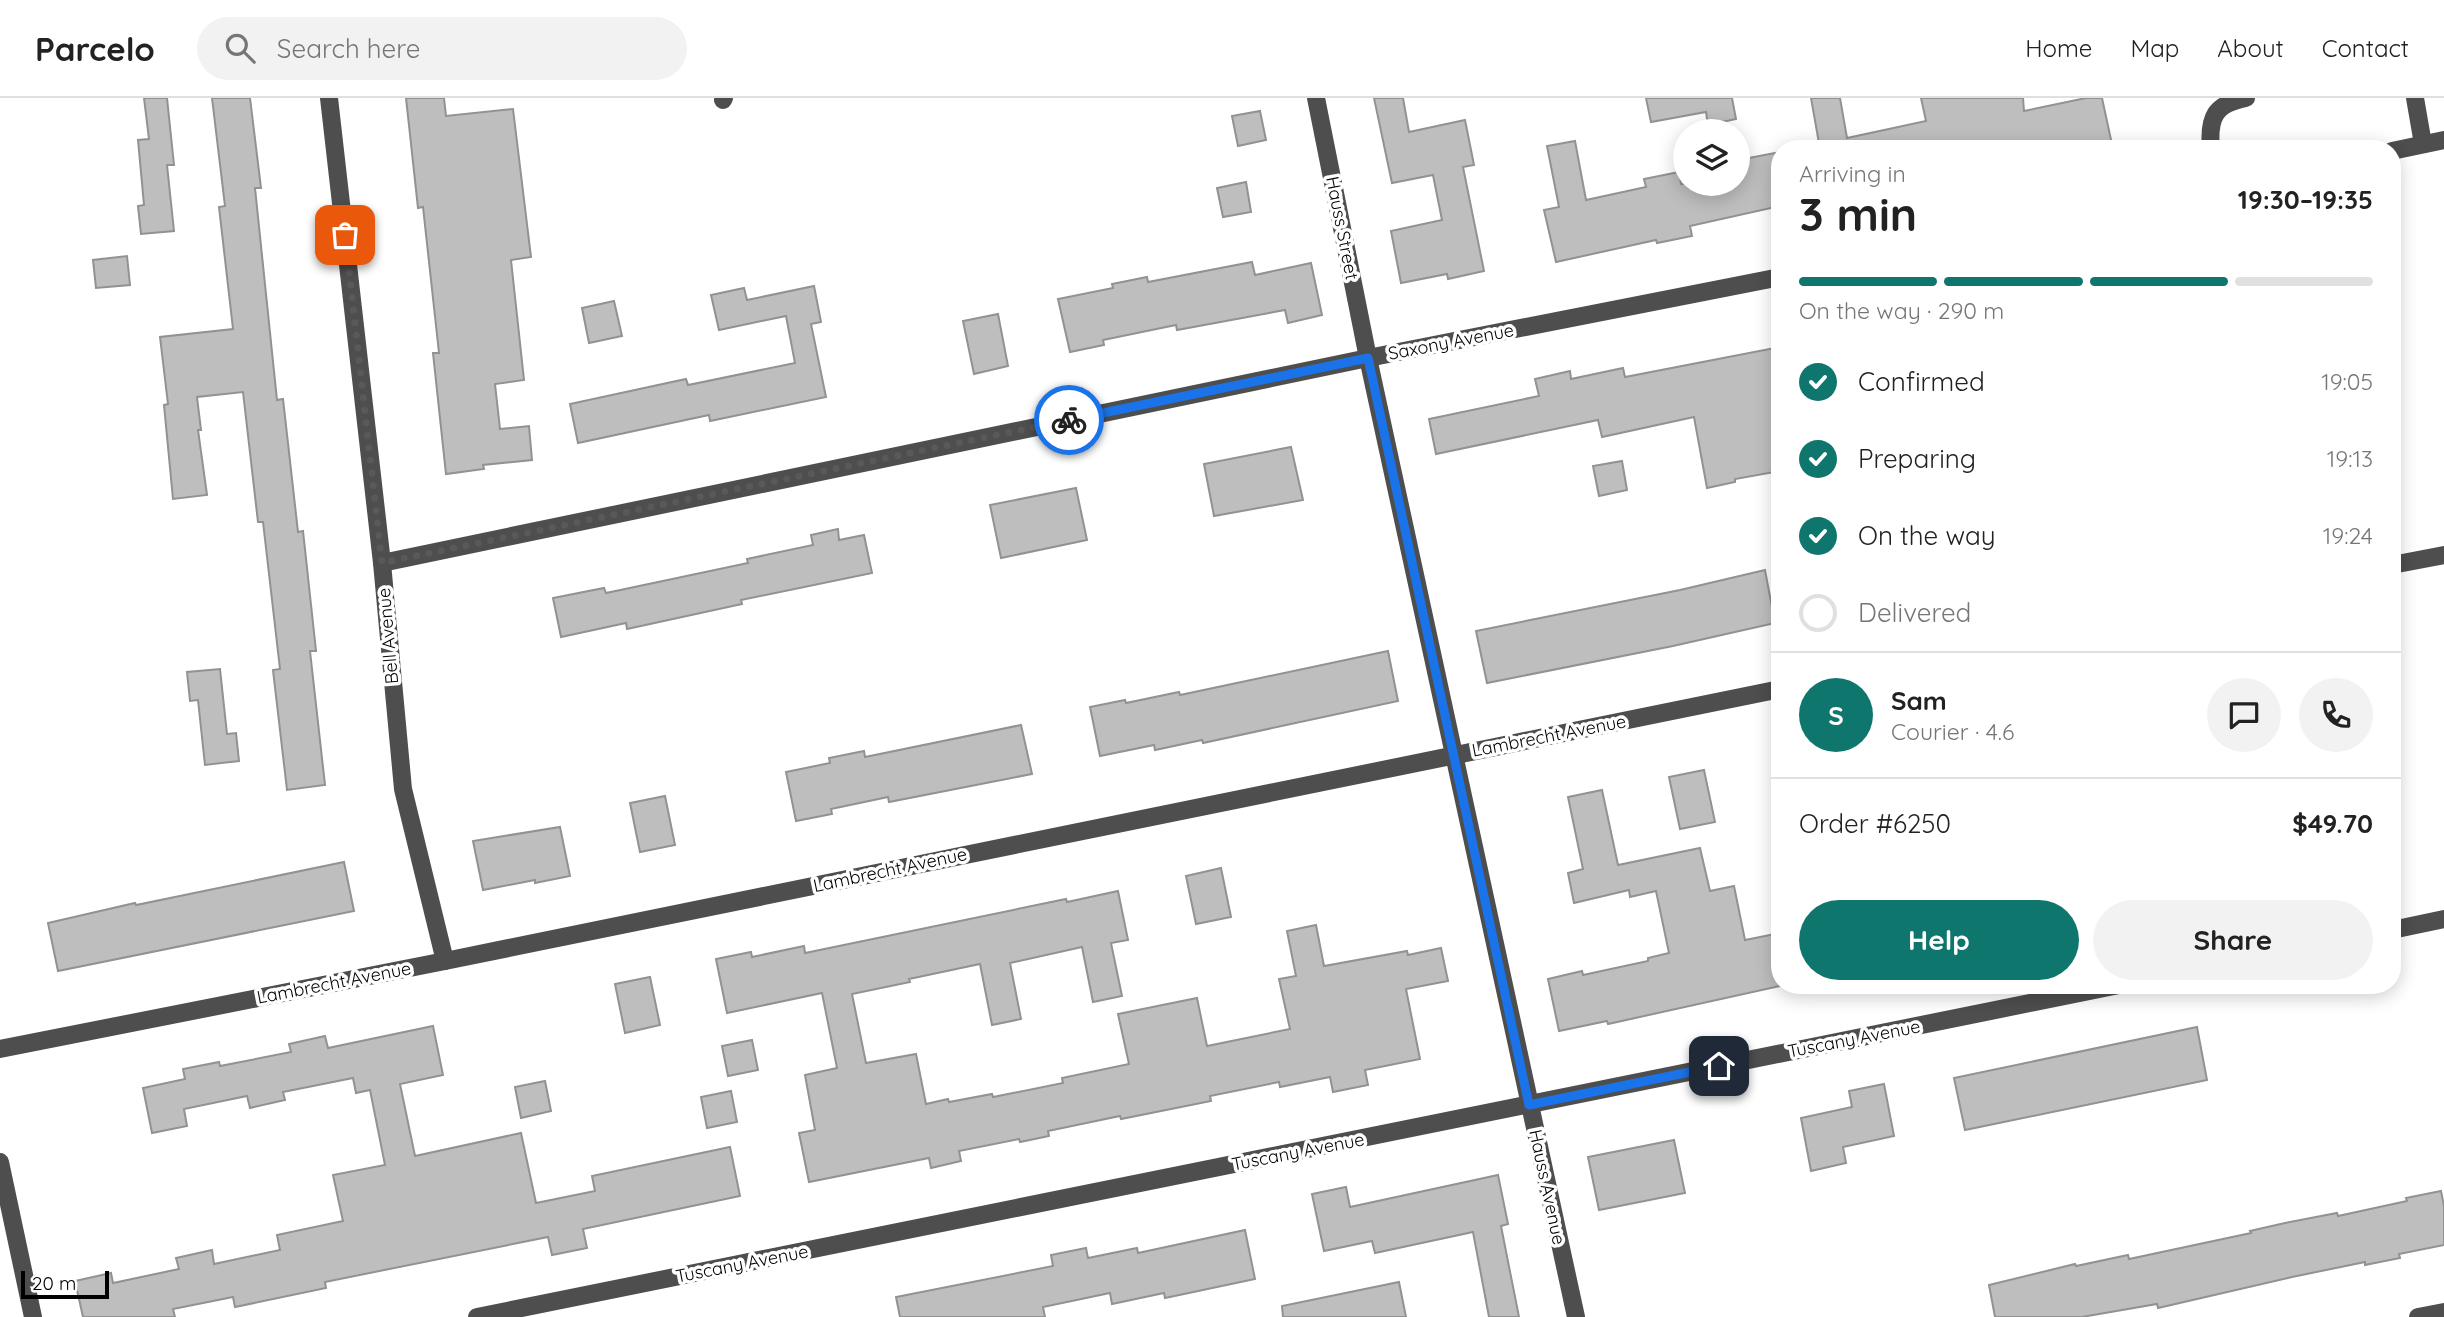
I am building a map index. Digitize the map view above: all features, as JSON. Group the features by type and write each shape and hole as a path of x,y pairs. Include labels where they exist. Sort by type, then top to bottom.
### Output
{"street":[{"name":"Bell Avenue","path":"330,98 382,563 403,789 445,961"},
{"name":"Hauss Street","path":"1316,98 1368,358"},
{"path":"2212,140 2213,120 2219,107 2246,98"},
{"path":"2415,98 2423,144"},
{"path":"2401,149 2444,140"},
{"name":"Saxony Avenue","path":"382,563 1368,358 1771,279"},
{"name":"Hauss Avenue","path":"1368,358 1576,1317"},
{"path":"2401,563 2444,555"},
{"name":"Lambrecht Avenue","path":"0,1049 1771,691"},
{"path":"2401,928 2444,919"},
{"name":"Tuscany Avenue","path":"477,1317 2075,994"},
{"path":"0,1163 33,1317"},
{"path":"2418,1317 2444,1312"}],"building":[{"path":"144,98 167,98 174,165 167,165 174,231 141,234 138,206 144,205 138,140 149,139"},
{"path":"212,98 250,98 261,188 255,188 277,400 283,399 298,532 303,531 316,651 310,651 325,785 287,790 273,670 280,669 263,522 258,522 243,392 197,397 201,430 198,430 207,495 173,499 164,405 168,404 160,337 233,329 219,207 225,206"},
{"path":"406,98 444,98 446,116 513,109 531,257 511,260 524,380 495,384 500,429 529,426 532,460 483,465 484,469 446,474 433,353 439,353 423,207 418,208"},
{"path":"1374,98 1403,98 1409,132 1465,120 1474,165 1463,167 1484,271 1448,279 1447,274 1401,283 1391,231 1442,220 1433,175 1392,183"},
{"path":"1646,98 1732,98 1736,119 1707,119 1706,112 1651,122"},
{"path":"1811,98 1840,98 1847,138 1926,121 1921,98 2023,98 2024,111 2086,98 2102,98 2111,140 1818,140"},
{"path":"1260,111 1266,140 1238,146 1232,116"},
{"path":"1575,141 1586,200 1646,187 1644,179 1673,173 1673,196 1750,196 1750,158 1771,154 1771,208 1690,226 1692,236 1657,243 1656,240 1556,262 1544,210 1559,207 1547,146"},
{"path":"1246,182 1251,212 1223,217 1217,188"},
{"path":"127,256 130,285 96,288 93,260"},
{"path":"1252,262 1255,275 1311,263 1322,315 1288,323 1285,310 1177,330 1176,325 1103,340 1104,345 1070,352 1058,299 1113,288 1112,284 1147,277 1148,282"},
{"path":"814,286 821,322 811,324 826,397 710,421 709,415 578,443 570,404 686,379 688,385 795,363 786,316 719,330 711,295 744,288 747,300"},
{"path":"614,301 622,336 589,343 582,308"},
{"path":"998,314 1008,366 974,374 963,321"},
{"path":"1771,349 1771,473 1735,479 1735,482 1707,488 1694,417 1602,437 1598,420 1436,454 1429,419 1539,396 1535,379 1570,371 1571,379 1623,368 1625,377"},
{"path":"1291,447 1303,500 1214,516 1204,464"},
{"path":"1622,461 1627,490 1599,496 1593,466"},
{"path":"1076,488 1087,540 1001,558 990,505"},
{"path":"838,529 839,540 864,535 872,573 741,600 742,604 627,629 626,623 561,637 553,598 604,588 606,593 748,563 747,559 813,545 811,535"},
{"path":"1765,570 1771,602 1771,624 1487,683 1476,631"},
{"path":"1388,651 1398,701 1203,743 1202,740 1155,750 1154,745 1100,756 1090,707 1179,692 1180,695"},
{"path":"220,669 227,734 236,733 239,761 205,765 198,700 190,701 187,672"},
{"path":"1021,725 1032,774 889,802 888,797 831,809 832,814 796,821 786,772 830,763 829,758 864,751 865,757"},
{"path":"1704,770 1715,822 1680,829 1669,777"},
{"path":"1602,790 1618,865 1700,848 1710,891 1734,886 1745,940 1771,935 1771,988 1608,1024 1607,1021 1559,1031 1548,979 1582,971 1583,975 1648,961 1648,958 1669,953 1656,891 1630,897 1629,890 1574,903 1568,873 1583,869 1568,797"},
{"path":"665,796 675,845 640,852 630,803"},
{"path":"560,827 570,876 483,890 473,841"},
{"path":"344,862 354,911 58,971 48,923"},
{"path":"1221,868 1231,917 1196,924 1186,876"},
{"path":"1118,891 1128,940 1111,943 1122,996 1093,1002 1082,947 1010,963 1021,1019 992,1025 980,964 909,979 910,982 852,994 866,1063 916,1054 926,1104 992,1094 993,1097 1063,1083 1062,1078 1129,1064 1118,1014 1197,998 1207,1046 1290,1029 1279,979 1296,976 1287,931 1316,925 1324,966 1407,951 1408,955 1441,948 1448,981 1406,989 1420,1059 1365,1070 1368,1085 1333,1092 1330,1077 1280,1087 1279,1082 1210,1096 1211,1101 1048,1131 1049,1136 959,1151 961,1161 931,1168 929,1158 809,1182 799,1133 815,1130 805,1075 837,1068 822,993 727,1013 716,959 751,952 752,957 804,946 805,953 1066,899 1067,902"},
{"path":"650,977 660,1025 625,1033 615,984"},
{"path":"433,1026 443,1075 400,1084 415,1156 521,1133 536,1203 595,1191 592,1176 730,1147 740,1196 583,1229 587,1248 552,1255 548,1237 325,1282 326,1288 235,1307 233,1297 173,1309 175,1317 83,1317 75,1281 111,1273 113,1283 179,1269 176,1258 212,1250 214,1264 280,1250 277,1235 343,1221 333,1175 385,1165 370,1090 356,1093 353,1078 283,1092 285,1100 250,1108 247,1096 184,1109 187,1126 152,1133 143,1088 185,1079 183,1069 219,1062 220,1066 291,1052 289,1044 325,1036 328,1048"},
{"path":"2197,1027 2207,1080 1965,1130 1954,1078"},
{"path":"752,1040 758,1070 728,1076 722,1046"},
{"path":"545,1081 551,1111 521,1118 515,1087"},
{"path":"1884,1084 1894,1136 1843,1147 1846,1163 1811,1171 1801,1118 1852,1107 1849,1091"},
{"path":"731,1091 737,1122 707,1128 701,1097"},
{"path":"1674,1140 1685,1193 1599,1210 1588,1157"},
{"path":"1498,1175 1508,1224 1501,1226 1519,1317 1489,1317 1473,1232 1375,1253 1372,1241 1324,1251 1312,1194 1346,1187 1350,1207"},
{"path":"2441,1191 2444,1206 2444,1245 2399,1254 2400,1258 2365,1265 2365,1262 2292,1277 2158,1308 2157,1304 2082,1317 1995,1317 1989,1285 2075,1264 2076,1266 2128,1255 2129,1259 2285,1223 2337,1213 2338,1216"},
{"path":"1245,1230 1255,1279 1165,1298 1164,1293 1112,1304 1110,1293 1043,1307 1045,1317 900,1317 896,1297 1053,1266 1051,1255 1086,1248 1088,1258 1137,1248 1138,1253"},
{"path":"1399,1282 1406,1317 1283,1317 1282,1306"}],"way so far":[{"path":"345,235 382,563 1069,420"}],"route":[{"path":"1069,420 1368,358 1529,1105 1719,1066"}]}
